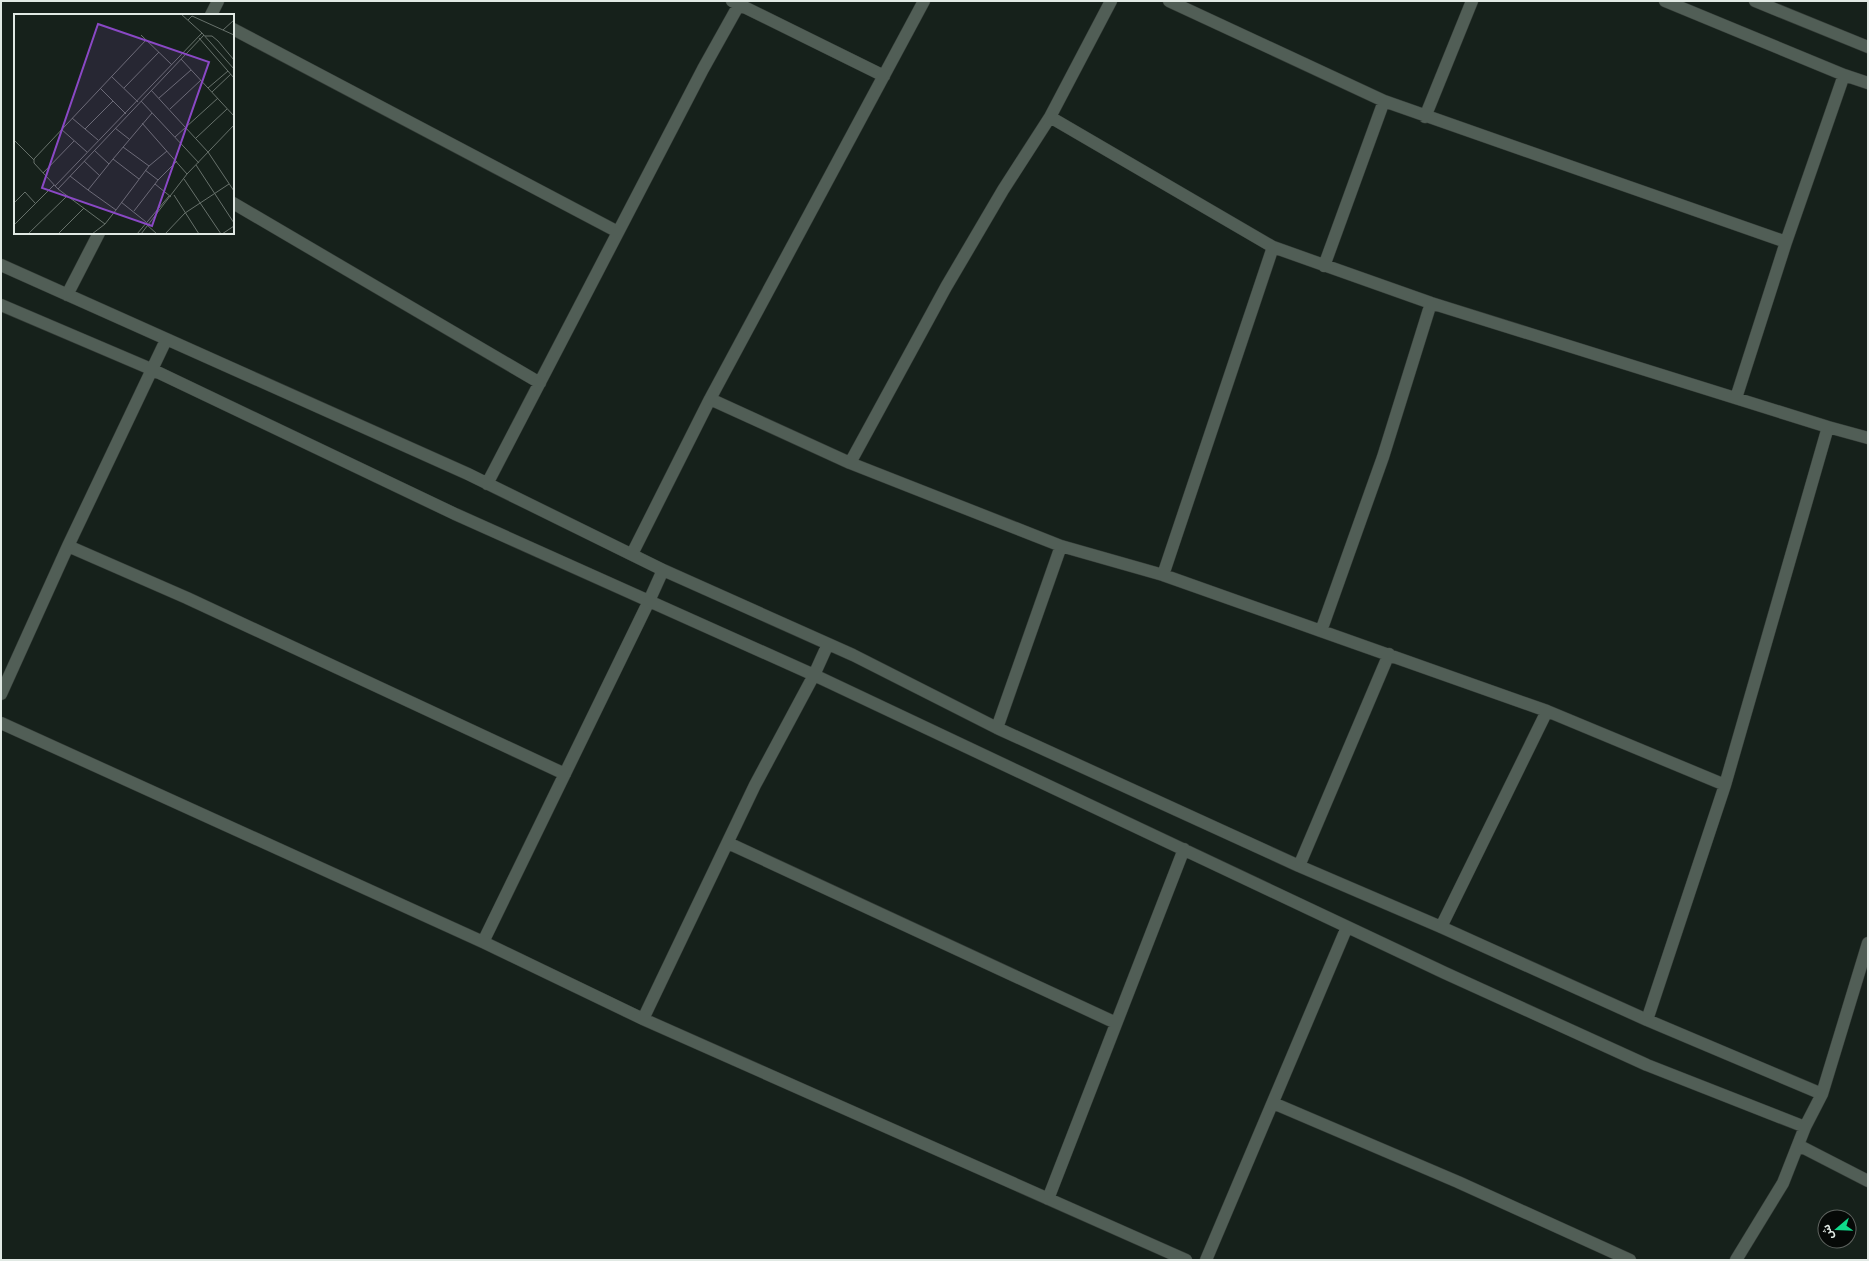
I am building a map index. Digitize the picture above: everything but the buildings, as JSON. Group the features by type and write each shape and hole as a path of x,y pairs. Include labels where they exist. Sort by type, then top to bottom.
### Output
{"street":[{"path":"211,14 218,1"},
{"path":"632,554 710,399 924,1"},
{"path":"850,463 946,287 1003,190 1050,117 1111,1"},
{"path":"1169,1 1384,101 1425,117 1786,242"},
{"path":"1425,117 1472,1"},
{"path":"1665,1 1844,75 1867,80"},
{"path":"1755,1 1868,47"},
{"path":"488,484 737,2 884,76"},
{"path":"234,30 618,232"},
{"path":"1736,398 1786,242 1844,75"},
{"path":"1324,266 1384,101"},
{"path":"1050,117 1273,247 1431,303 1828,427 1868,438"},
{"path":"234,204 540,383"},
{"path":"67,295 98,234"},
{"path":"1163,575 1273,247"},
{"path":"1,265 468,474 663,570 828,644 997,728 1299,866 1441,927 1647,1020 1822,1094"},
{"path":"1321,631 1383,457 1431,303"},
{"path":"1,305 152,370 455,514 650,600 814,675 1347,927 1647,1065 1805,1127"},
{"path":"1,694 68,546 166,340"},
{"path":"710,399 850,463 1061,546 1163,575 1389,654 1547,711 1725,784"},
{"path":"1647,1020 1725,784 1828,427"},
{"path":"68,546 187,598 565,774"},
{"path":"997,728 1061,546"},
{"path":"483,942 650,600 663,570"},
{"path":"642,1019 755,785 814,675 828,644"},
{"path":"1299,866 1389,654"},
{"path":"1441,927 1547,711"},
{"path":"1,723 483,942 642,1019 1186,1260"},
{"path":"728,843 1116,1023"},
{"path":"1048,1199 1184,849"},
{"path":"1206,1260 1347,927"},
{"path":"1736,1260 1783,1183 1805,1127 1822,1094 1864,975 1868,943"},
{"path":"1272,1103 1458,1182 1630,1260"},
{"path":"1798,1145 1868,1181"}]}
